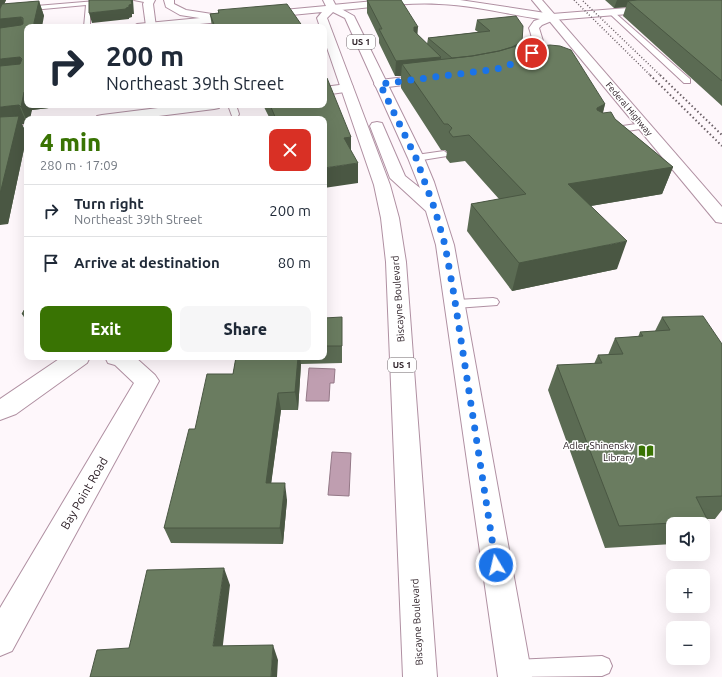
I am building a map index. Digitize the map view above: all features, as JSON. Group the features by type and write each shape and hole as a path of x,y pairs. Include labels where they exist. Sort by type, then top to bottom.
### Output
{"main road":[{"path":"150,0 148,4 151,24"},
{"path":"169,0 169,5 177,10 224,19"},
{"name":"Federal Highway","path":"537,0 722,218"},
{"path":"203,24 275,10 330,4 428,1 462,3 552,17 660,8"},
{"name":"Biscayne Boulevard","path":"323,24 322,18 330,4"},
{"name":"US 1","path":"330,4 349,16 416,158 435,210 445,245 456,304 514,673"},
{"path":"487,7 522,20 534,28 539,41 538,47 524,58 504,67"},
{"path":"534,28 538,23 552,17"},
{"name":"Biscayne Boulevard","path":"328,44 348,88 382,185 390,218 396,262 420,677"},
{"path":"380,84 442,76"},
{"path":"327,91 348,88 364,94 398,178 435,210"},
{"path":"126,116 190,108"},
{"path":"0,132 24,128"},
{"path":"0,410 7,407 75,360"},
{"name":"Bay Point Road","path":"0,639 148,381 124,360"}],"lane":[{"path":"0,11 6,13 27,4 66,0"},
{"path":"27,4 128,0"},
{"path":"137,0 150,0"},
{"path":"88,6 88,24"},
{"path":"612,13 687,81"},
{"path":"233,108 235,114"},
{"path":"602,133 643,126"},
{"path":"416,158 444,154"},
{"path":"456,304 493,302"},
{"path":"514,673 602,666"}],"shaded area":[{"path":"309,368 335,369 334,383 330,383 329,401 306,401"},
{"path":"332,452 351,453 349,496 328,495"}],"building":[{"path":"89,0 131,0 132,4 126,9 89,13"},
{"path":"367,0 401,0 418,27 414,27 414,31 441,57 396,61 379,29 382,29"},
{"path":"722,0 722,81 628,1"},
{"path":"39,1 34,24 24,24 24,92 21,107 19,105 0,107 0,66 20,64 22,59 20,57 0,59 0,28 23,24 23,18 21,17 0,19 0,9 2,4"},
{"path":"287,4 301,24 214,24 210,14 219,13 218,10"},
{"path":"516,16 523,26 522,42 499,51 452,58 428,38 490,31 477,20"},
{"path":"524,44 524,48 550,45 560,46 571,50 605,104 597,108 597,110 603,113 611,112 615,119 673,167 568,184 627,241 519,263 471,204 526,194 469,135 453,137 449,132 452,128 448,124 444,124 402,64 472,56"},
{"path":"327,78 351,137 344,138 358,163 327,168 327,116 275,116 271,108 327,108"},
{"path":"19,116 0,194 0,117"},
{"name":"Adler Shinensky Library","path":"703,316 722,344 722,496 696,497 706,517 666,517 666,523 619,526 557,365 602,363 598,355 623,354 615,338 643,336 640,332 670,330 662,317"},
{"path":"342,317 342,346 327,346 327,318"},
{"path":"235,360 298,360 295,392 278,393 266,483 285,483 280,528 164,528 189,429 195,429 207,374 233,374"},
{"path":"224,568 213,646 273,645 271,677 90,677 97,650 129,648 147,570"}],"railway":[{"path":"574,0 651,76"},
{"path":"583,1 661,76"},
{"path":"650,75 722,146"},
{"path":"660,75 722,135"}],"place":[{"name":"Adler Shinensky Library","path":"646,451"}],"route":[{"path":"496,565 445,245 426,182 380,84 497,69 512,64 532,53"}]}
